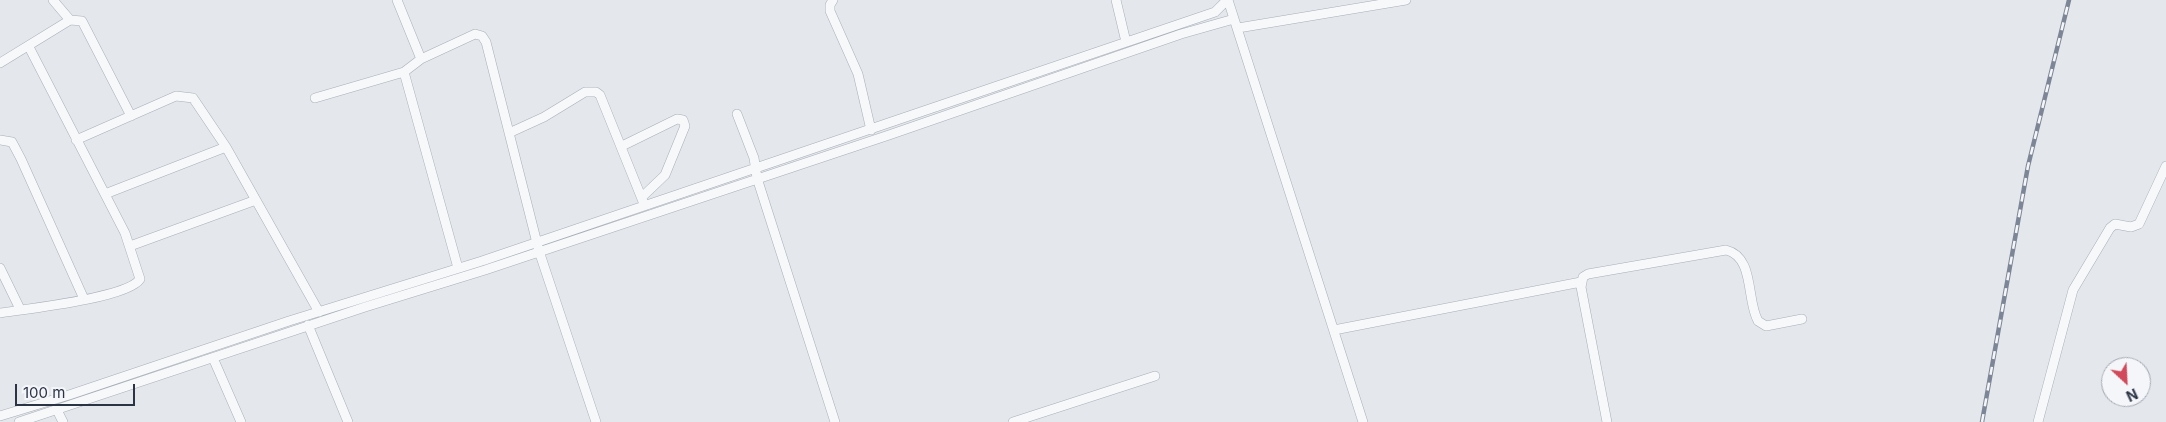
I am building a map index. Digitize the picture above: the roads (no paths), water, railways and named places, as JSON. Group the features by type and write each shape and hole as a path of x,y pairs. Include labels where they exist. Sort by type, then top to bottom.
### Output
{"street":[{"path":"53,0 70,20"},
{"path":"398,0 421,59"},
{"path":"834,0 830,5 830,11 858,74 871,130"},
{"path":"1116,0 1126,42"},
{"path":"0,416 458,268 538,241 643,200 756,168 871,130 1215,12 1227,0 1238,28 1363,422"},
{"path":"1238,28 1406,0"},
{"path":"0,63 29,47 70,20 77,19 82,21 130,116"},
{"path":"19,422 758,178 1180,34 1234,19"},
{"path":"316,98 404,72 421,59 475,34 482,36 486,42 539,251 596,422"},
{"path":"0,313 84,299 128,289 136,285 140,279 130,246 29,47"},
{"path":"404,72 458,268"},
{"path":"509,133 591,90 600,95 643,200"},
{"path":"76,140 176,96 193,98 226,147 319,312"},
{"path":"737,114 756,168 835,422"},
{"path":"622,146 677,119 683,120 685,126 665,175 643,200"},
{"path":"0,140 12,142 21,159 84,299"},
{"path":"105,194 226,147"},
{"path":"2038,422 2073,290 2110,228 2115,224 2131,227 2139,224 2166,166"},
{"path":"130,246 256,200"},
{"path":"1334,330 1581,282 1588,274 1726,250 1734,252 1744,264 1758,322 1766,326 1802,319"},
{"path":"0,268 20,310"},
{"path":"1581,282 1607,422"},
{"path":"308,326 348,422"},
{"path":"213,358 241,422"},
{"path":"1013,422 1155,376"},
{"path":"57,410 63,422"}],"railway":[{"path":"1982,422 2028,166 2069,0"}]}
